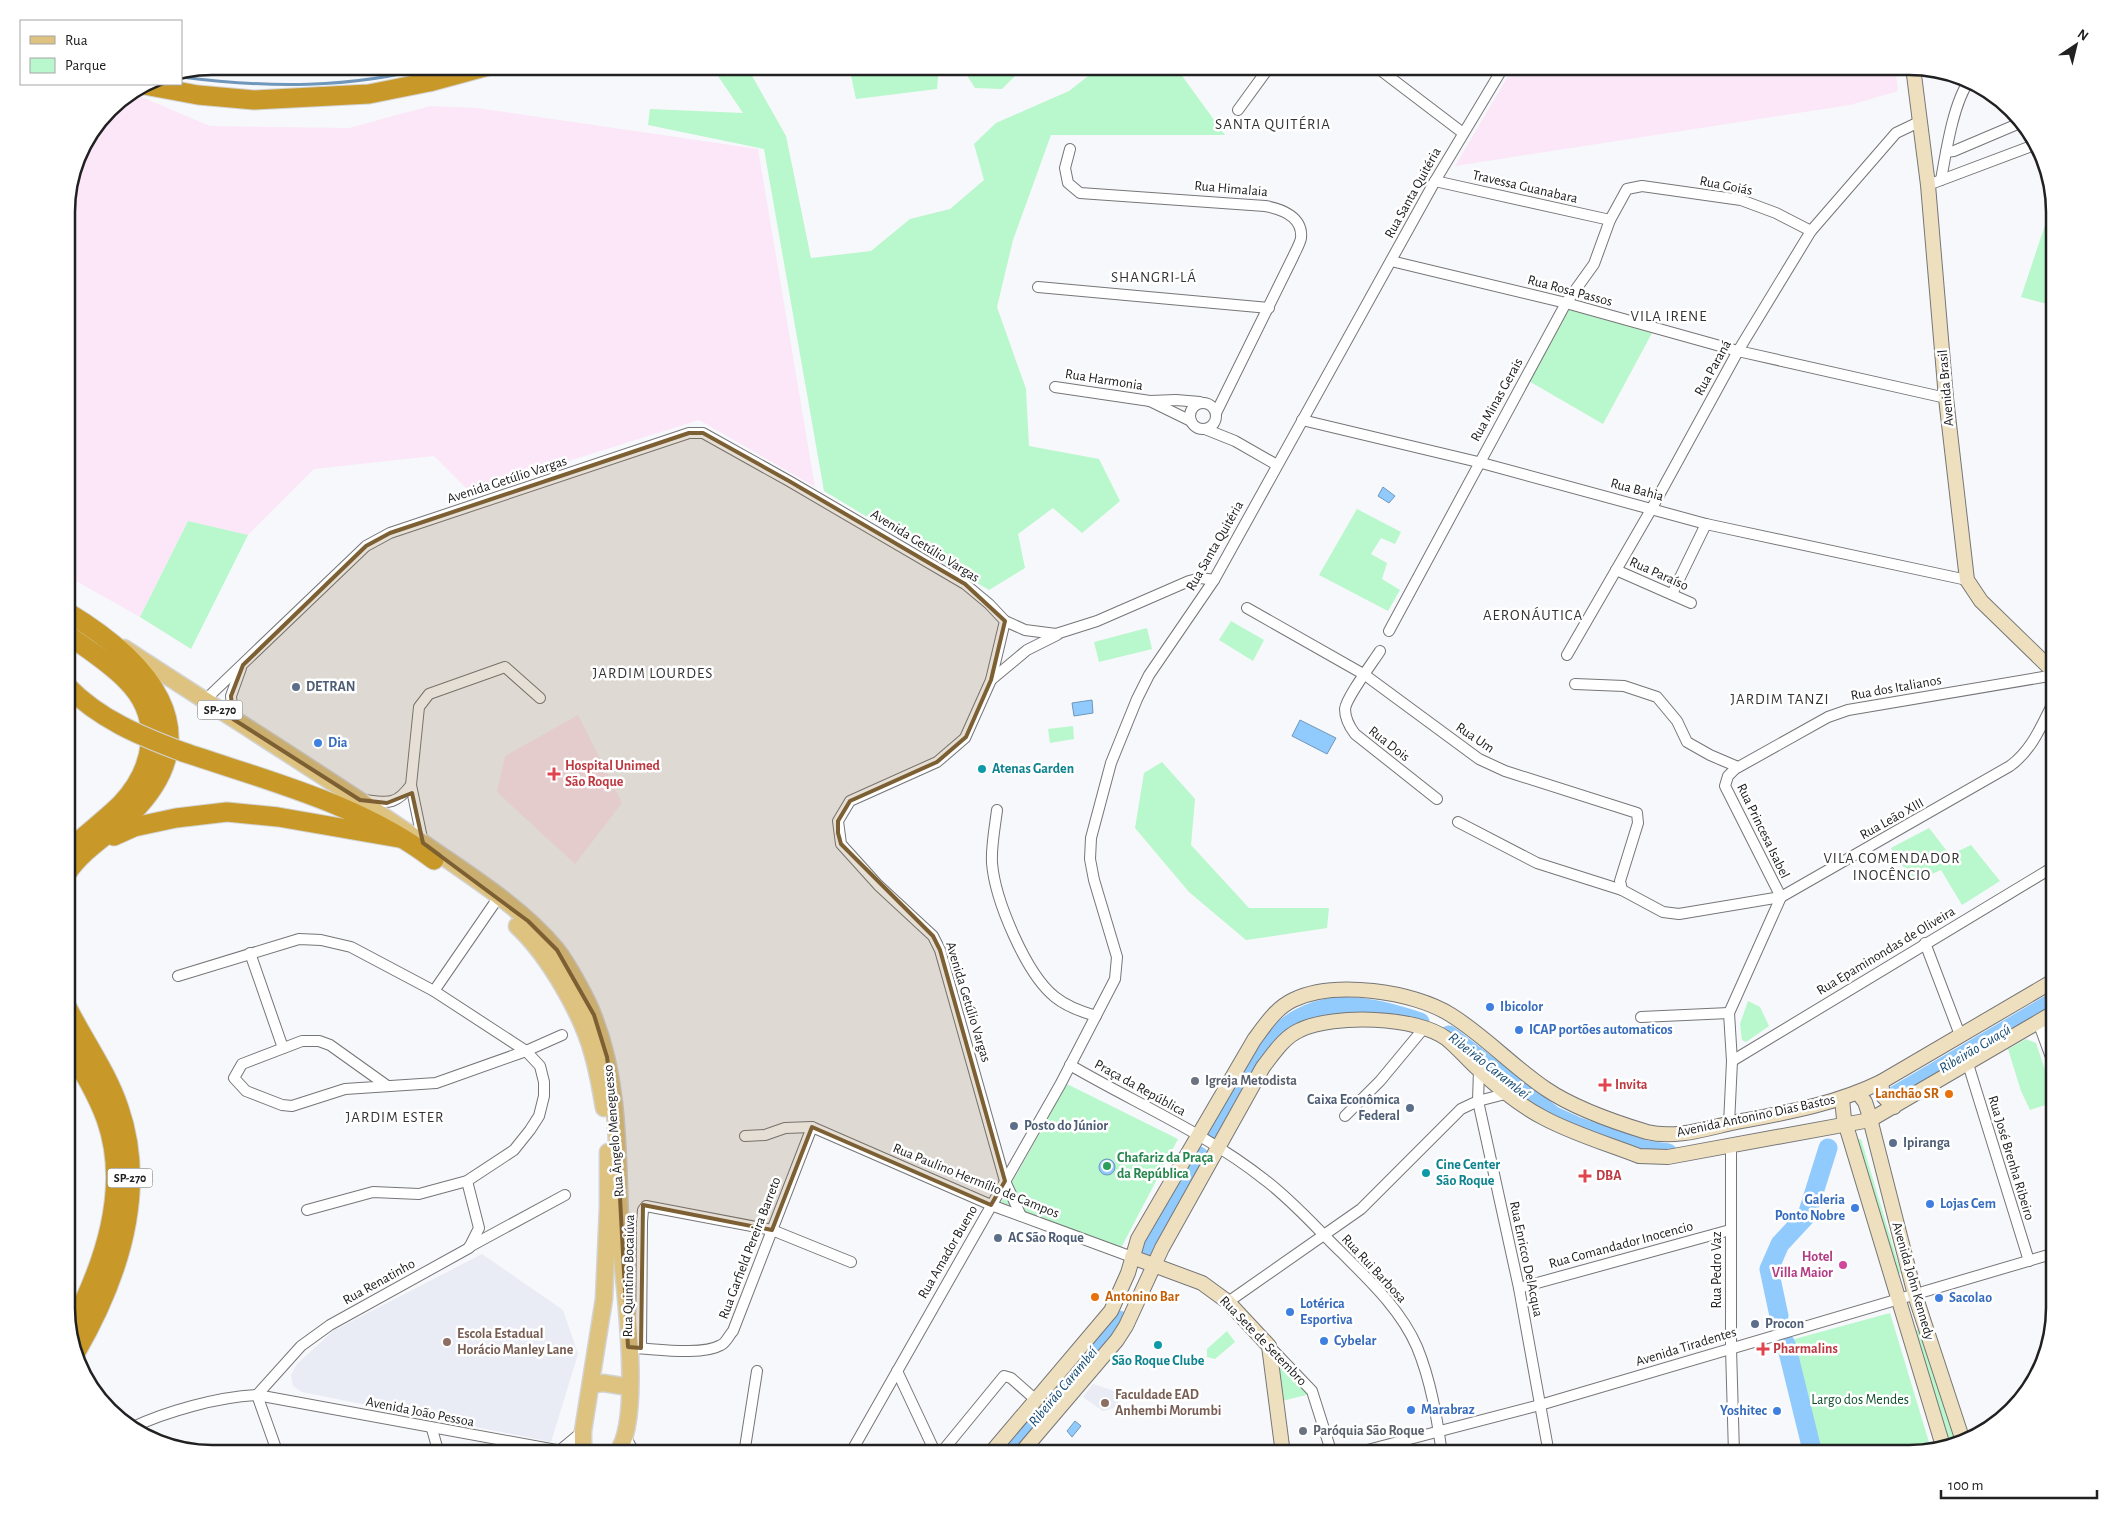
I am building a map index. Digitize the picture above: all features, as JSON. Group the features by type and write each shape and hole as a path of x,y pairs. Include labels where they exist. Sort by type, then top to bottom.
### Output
{"highway":[{"path":"155,87 198,95 254,100 369,94 455,75"},
{"name":"SP-270","path":"75,617 121,650 146,677 164,706 170,740 164,765 148,795 131,814 75,863"},
{"path":"75,640 102,659 128,682 140,698 152,733 151,753 143,773 132,789 121,803 75,844"},
{"path":"75,694 96,711 123,728 183,752 329,802 381,826 434,860"},
{"path":"95,845 134,827 176,818 227,812 278,817 399,838"},
{"name":"SP-270","path":"75,1022 99,1063 119,1108 126,1137 130,1192 128,1220 109,1287 80,1344"},
{"name":"SP-270","path":"75,1060 94,1091 106,1120 114,1150 115,1181 113,1216 103,1256 88,1296 75,1320"}],"main road":[{"name":"Avenida Brasil","path":"1914,75 1919,122 1934,182 1946,398 1967,580 1981,601 2046,665"},
{"name":"SP-270","path":"75,617 360,800"},
{"name":"Rua Ângelo Meneguesso","path":"360,800 454,865 496,902 529,937 569,997 593,1053 607,1123 607,1254 604,1299 583,1432"},
{"name":"Rua Ângelo Meneguesso","path":"434,860 528,921 557,950 594,1015 607,1057 616,1123 635,1348 629,1387 630,1412 625,1436 620,1445"},
{"name":"Avenida Antonino Dias Bastos","path":"998,1445 1111,1310 1138,1239 1254,1040 1277,1012 1295,999 1329,990 1370,990 1393,993 1450,1014 1545,1088 1568,1102 1648,1132 1665,1134 1692,1132 1814,1107 1858,1093 1881,1082 2046,985"},
{"name":"Avenida Antonino Dias Bastos","path":"1028,1445 1117,1340 1126,1326 1154,1266 1218,1147 1264,1067 1280,1044 1299,1030 1321,1022 1352,1020 1379,1020 1424,1028 1447,1039 1478,1070 1544,1118 1639,1156 1668,1157 1819,1131 1870,1120 2046,1017"},
{"path":"1881,1082 1883,1096 1894,1107"},
{"name":"Avenida John Kennedy","path":"1858,1093 1865,1102 1914,1295 1960,1435"},
{"name":"Avenida John Kennedy","path":"1842,1099 1842,1113 1897,1300 1941,1441"},
{"path":"1814,1107 1822,1119 1819,1131"},
{"path":"1132,1257 1154,1266"},
{"name":"Rua Sete de Setembro","path":"1154,1266 1202,1283 1228,1302 1269,1346"},
{"path":"1269,1346 1283,1445"},
{"path":"591,1385 613,1384 629,1387"},
{"path":"583,1432 583,1445"}],"street":[{"path":"1238,110 1263,75"},
{"path":"1390,75 1463,133"},
{"name":"Rua Santa Quitéria","path":"1070,1065 1116,979 1117,957 1090,859 1093,829 1111,763 1137,699 1149,675 1214,580 1435,181 1498,75"},
{"path":"1934,182 1946,152 1966,87"},
{"name":"Rua Paraná","path":"1567,655 1652,508 1738,351 1810,232 1896,133 1919,122"},
{"path":"1946,152 1954,151 2015,126"},
{"path":"1934,182 2030,147"},
{"name":"Rua Himalaia","path":"1070,149 1065,168 1068,183 1080,193 1265,206 1278,208 1290,214 1298,224 1301,238 1270,308 1225,391 1216,417"},
{"name":"Travessa Guanabara","path":"1435,181 1610,220"},
{"name":"Rua Goiás","path":"1630,187 1642,186 1741,200 1776,213 1810,232"},
{"name":"Rua Minas Gerais","path":"1389,631 1478,462 1566,304 1594,264 1622,194 1630,187"},
{"name":"Rua Rosa Passos","path":"1391,261 1566,304 1738,351 1946,398"},
{"path":"1038,287 1270,308"},
{"name":"Rua Harmonia","path":"1055,386 1150,401 1204,402"},
{"name":"Rua Himalaia","path":"1204,402 1225,391"},
{"name":"Rua Harmonia","path":"1150,401 1191,422"},
{"path":"1234,441 1216,417 1213,407 1204,402 1190,411 1191,422 1195,427 1234,441 1277,465"},
{"path":"1205,429 1212,426 1216,417"},
{"name":"Rua Bahia","path":"1302,420 1478,462 1706,524 1967,580"},
{"name":"Avenida Getúlio Vargas","path":"204,700 243,665 366,546 390,533 689,433 703,434 790,481 965,584 989,604 1005,621 991,680 965,738 937,762 850,801 838,821 838,833 841,844 878,885 933,936 940,950 1005,1181 1022,1216"},
{"path":"1672,594 1706,524"},
{"name":"Rua Paraíso","path":"1616,570 1691,603"},
{"path":"991,680 1027,650 1060,633 1097,621 1189,581 1201,578 1214,580"},
{"name":"Rua Um","path":"1246,608 1365,675 1479,759 1505,771 1637,813 1638,823 1620,880 1622,890"},
{"path":"1005,621 1040,634 1060,633"},
{"name":"Rua Dois","path":"1380,651 1346,702 1348,725 1355,734 1437,799"},
{"name":"Avenida Getúlio Vargas","path":"233,719 231,696 243,665"},
{"path":"423,843 411,785 419,707 429,694 505,667 540,698"},
{"name":"Rua dos Italianos","path":"1728,776 1738,767 1828,717 1848,710 2046,676"},
{"path":"1575,684 1624,686 1657,697 1677,721 1687,742 1710,755 1738,767"},
{"name":"Rua Leão XIII","path":"1458,822 1538,863 1622,890 1663,912 1679,914 1781,897 2010,766 2023,756 2032,744 2046,717"},
{"name":"Rua Princesa Isabel","path":"1728,776 1725,784 1726,790 1781,897"},
{"path":"360,800 387,803 394,801 401,798 411,785"},
{"path":"997,810 992,864 998,890 1018,946 1032,970 1054,996 1074,1008 1096,1016"},
{"name":"Rua Epaminondas de Oliveira","path":"1732,1061 2046,871"},
{"path":"1729,1124 1732,1061 1729,1013 1781,897"},
{"path":"434,991 496,902"},
{"path":"178,976 299,939 321,940 351,947 434,991 526,1051 540,1066 544,1082 544,1096 539,1116 514,1150 467,1181 419,1194 373,1192 307,1210"},
{"path":"1925,943 1960,1035"},
{"path":"250,953 283,1048"},
{"path":"1641,1016 1729,1013"},
{"path":"2038,1022 2046,1044"},
{"path":"1345,1116 1380,1081 1424,1028"},
{"path":"386,1085 330,1046 319,1041 302,1041 242,1064 234,1078 236,1083 246,1091 282,1105 292,1106 331,1092 386,1085 436,1083 526,1051 562,1035"},
{"name":"Rua José Brenha Ribeiro","path":"1968,1064 2029,1261"},
{"name":"Rua Amador Bueno","path":"855,1445 1070,1065"},
{"name":"Praça da República","path":"1070,1065 1218,1147"},
{"name":"Rua Enricco DelAcqua","path":"1478,1070 1478,1102 1519,1288 1547,1445"},
{"path":"1228,1302 1322,1234 1361,1209 1461,1110 1478,1102 1508,1093"},
{"path":"745,1136 765,1135 785,1128 812,1127"},
{"name":"Rua Garfield Pereira Barreto","path":"635,1348 710,1350 722,1345 733,1331 812,1127"},
{"name":"Rua Paulino Hermílio de Campos","path":"812,1127 991,1205 1132,1257"},
{"name":"Rua Rui Barbosa","path":"1218,1147 1267,1181 1374,1284 1401,1319 1416,1346 1428,1379 1441,1445"},
{"name":"Rua Pedro Vaz","path":"1731,1147 1731,1348 1734,1445"},
{"path":"467,1181 479,1228 469,1248"},
{"name":"Rua Renatinho","path":"257,1395 300,1346 330,1325 565,1195"},
{"name":"Rua Quintino Bocaiúva","path":"635,1348 642,1210 646,1206 772,1230"},
{"path":"772,1230 851,1262"},
{"name":"Rua Comandador Inocencio","path":"1519,1288 1730,1230"},
{"name":"Avenida Tiradentes","path":"1386,1445 1540,1405 2046,1256"},
{"name":"Rua Sete de Setembro","path":"1269,1346 1312,1392 1329,1445"},
{"path":"746,1445 758,1371"},
{"path":"896,1371 932,1445"},
{"path":"947,1445 1004,1376 1011,1378 1036,1400"},
{"path":"257,1395 275,1445"},
{"name":"Avenida João Pessoa","path":"140,1424 235,1396 257,1395 524,1445"},
{"path":"432,1429 436,1445"},
{"path":"567,1445 583,1432"},
{"path":"625,1436 630,1445"}],"highlighted area":[{"path":"689,433 703,433 965,584 1005,621 991,680 966,737 937,762 850,801 838,821 838,833 841,844 933,936 940,950 1005,1181 991,1205 812,1127 772,1230 643,1205 641,1348 628,1347 616,1123 607,1057 594,1015 557,950 528,921 423,843 412,793 387,803 360,800 233,719 231,696 243,665 366,546 390,533"}],"shaded area":[{"path":"1509,75 1896,75 1898,91 1850,105 1455,166"},
{"path":"139,96 210,126 349,128 430,106 477,108 758,149 815,487 699,420 470,492 434,456 314,469 248,535 188,521 140,617 75,580 76,194 89,151 109,122 129,103"},
{"name":"Hospital Unimed São Roque","path":"578,715 622,803 575,864 497,792 505,756"},
{"name":"Escola Estadual Horácio Manley Lane","path":"482,1254 563,1310 578,1354 551,1442 302,1392 293,1386 291,1375 297,1364 333,1331"},
{"name":"Faculdade EAD Anhembi Morumbi","path":"1093,1384 1125,1396 1114,1408 1103,1411 1083,1397"}],"green space":[{"path":"752,75 786,136 811,258 871,251 910,219 950,209 984,180 974,144 996,123 1069,91 1089,75 1182,75 1225,135 1051,135 1013,240 997,307 1026,389 1029,446 1099,459 1120,501 1082,533 1053,508 1018,534 1025,568 989,590 824,491 764,149 648,125 650,109 743,113 718,76"},
{"path":"851,75 938,75 937,89 856,99"},
{"path":"967,75 1016,75 1002,89 975,88"},
{"path":"2045,225 2046,225 2046,304 2021,297"},
{"path":"1567,309 1652,333 1603,424 1527,380"},
{"path":"1357,509 1401,532 1395,544 1381,538 1371,554 1387,563 1382,579 1400,590 1388,611 1319,575"},
{"path":"188,521 248,535 191,649 140,617"},
{"path":"1231,621 1264,640 1253,661 1219,640"},
{"path":"1147,628 1152,649 1099,662 1094,642"},
{"path":"1073,726 1074,739 1050,743 1048,729"},
{"path":"1162,762 1195,799 1191,845 1249,908 1329,908 1327,928 1246,940 1189,892 1135,828 1144,773"},
{"path":"1929,828 1950,855 1971,845 2000,881 1962,905 1941,870 1913,882 1891,848"},
{"path":"1748,1001 1760,1007 1769,1026 1746,1042 1742,1040 1740,1024"},
{"path":"2026,1039 2036,1043 2046,1073 2046,1105 2030,1110 2021,1091 2008,1049"},
{"path":"1067,1084 1178,1139 1121,1248 1001,1202"},
{"path":"1861,1139 1901,1273 1895,1275 1856,1140"},
{"name":"Largo dos Mendes","path":"1890,1313 1929,1443 1815,1445 1791,1340"},
{"path":"1920,1329 1953,1438 1946,1440 1914,1331"},
{"path":"1227,1331 1235,1342 1215,1359 1207,1357 1207,1349"},
{"path":"1272,1353 1310,1394 1278,1402"}],"water":[{"path":"1383,487 1395,496 1389,503 1378,496"},
{"path":"1092,700 1093,713 1074,716 1072,703"},
{"path":"1300,720 1336,738 1327,754 1292,736"},
{"name":"Chafariz da Praça da República","path":"1104,1159 1110,1159 1115,1164 1113,1173 1104,1175 1099,1170 1099,1164"},
{"path":"1075,1421 1081,1426 1072,1437 1067,1431"}],"waterway":[{"path":"187,78 245,83 308,84 397,75"},
{"name":"Ribeirão Guaçú","path":"1894,1096 2046,1006"},
{"name":"Ribeirão Carambeí","path":"1213,1131 1254,1062 1270,1042 1288,1025 1310,1013 1335,1007 1364,1008 1399,1015 1420,1022"},
{"name":"Ribeirão Carambeí","path":"1449,1035 1554,1116 1576,1126 1646,1150 1668,1153"},
{"path":"1779,1316 1769,1269 1780,1244 1807,1215 1828,1148"},
{"name":"Ribeirão Carambeí","path":"1148,1247 1199,1156"},
{"name":"Ribeirão Carambeí","path":"1014,1445 1119,1320"},
{"path":"1786,1344 1811,1445"}],"place":[{"name":"DETRAN","path":"296,687"},
{"name":"Dia","path":"318,743"},
{"name":"Atenas Garden","path":"982,769"},
{"name":"Hospital Unimed São Roque","path":"554,774"},
{"name":"Ibicolor","path":"1490,1007"},
{"name":"ICAP portões automaticos","path":"1519,1030"},
{"name":"Igreja Metodista","path":"1195,1081"},
{"name":"Invita","path":"1605,1085"},
{"name":"Lanchão SR","path":"1949,1094"},
{"name":"Caixa Econômica Federal","path":"1410,1108"},
{"name":"Posto do Júnior","path":"1014,1126"},
{"name":"Ipiranga","path":"1893,1143"},
{"name":"Chafariz da Praça da República","path":"1107,1166"},
{"name":"Cine Center São Roque","path":"1426,1173"},
{"name":"DBA","path":"1585,1176"},
{"name":"Lojas Cem","path":"1930,1204"},
{"name":"Galeria Ponto Nobre","path":"1855,1208"},
{"name":"AC São Roque","path":"998,1238"},
{"name":"Hotel Villa Maior","path":"1843,1265"},
{"name":"Antonino Bar","path":"1095,1297"},
{"name":"Sacolao","path":"1939,1298"},
{"name":"Lotérica Esportiva","path":"1290,1312"},
{"name":"Procon","path":"1755,1324"},
{"name":"Cybelar","path":"1324,1341"},
{"name":"Escola Estadual Horácio Manley Lane","path":"447,1342"},
{"name":"São Roque Clube","path":"1158,1345"},
{"name":"Pharmalins","path":"1763,1349"},
{"name":"Faculdade EAD Anhembi Morumbi","path":"1105,1403"},
{"name":"Marabraz","path":"1411,1410"},
{"name":"Yoshitec","path":"1777,1411"},
{"name":"Paróquia São Roque","path":"1303,1431"}],"district":[{"name":"SANTA QUITÉRIA","path":"1273,124"},
{"name":"SHANGRI-LÁ","path":"1154,277"},
{"name":"VILA IRENE","path":"1669,316"},
{"name":"AERONÁUTICA","path":"1533,615"},
{"name":"JARDIM LOURDES","path":"653,673"},
{"name":"JARDIM TANZI","path":"1780,699"},
{"name":"VILA COMENDADOR INOCÊNCIO","path":"1892,866"},
{"name":"JARDIM ESTER","path":"395,1117"}]}
